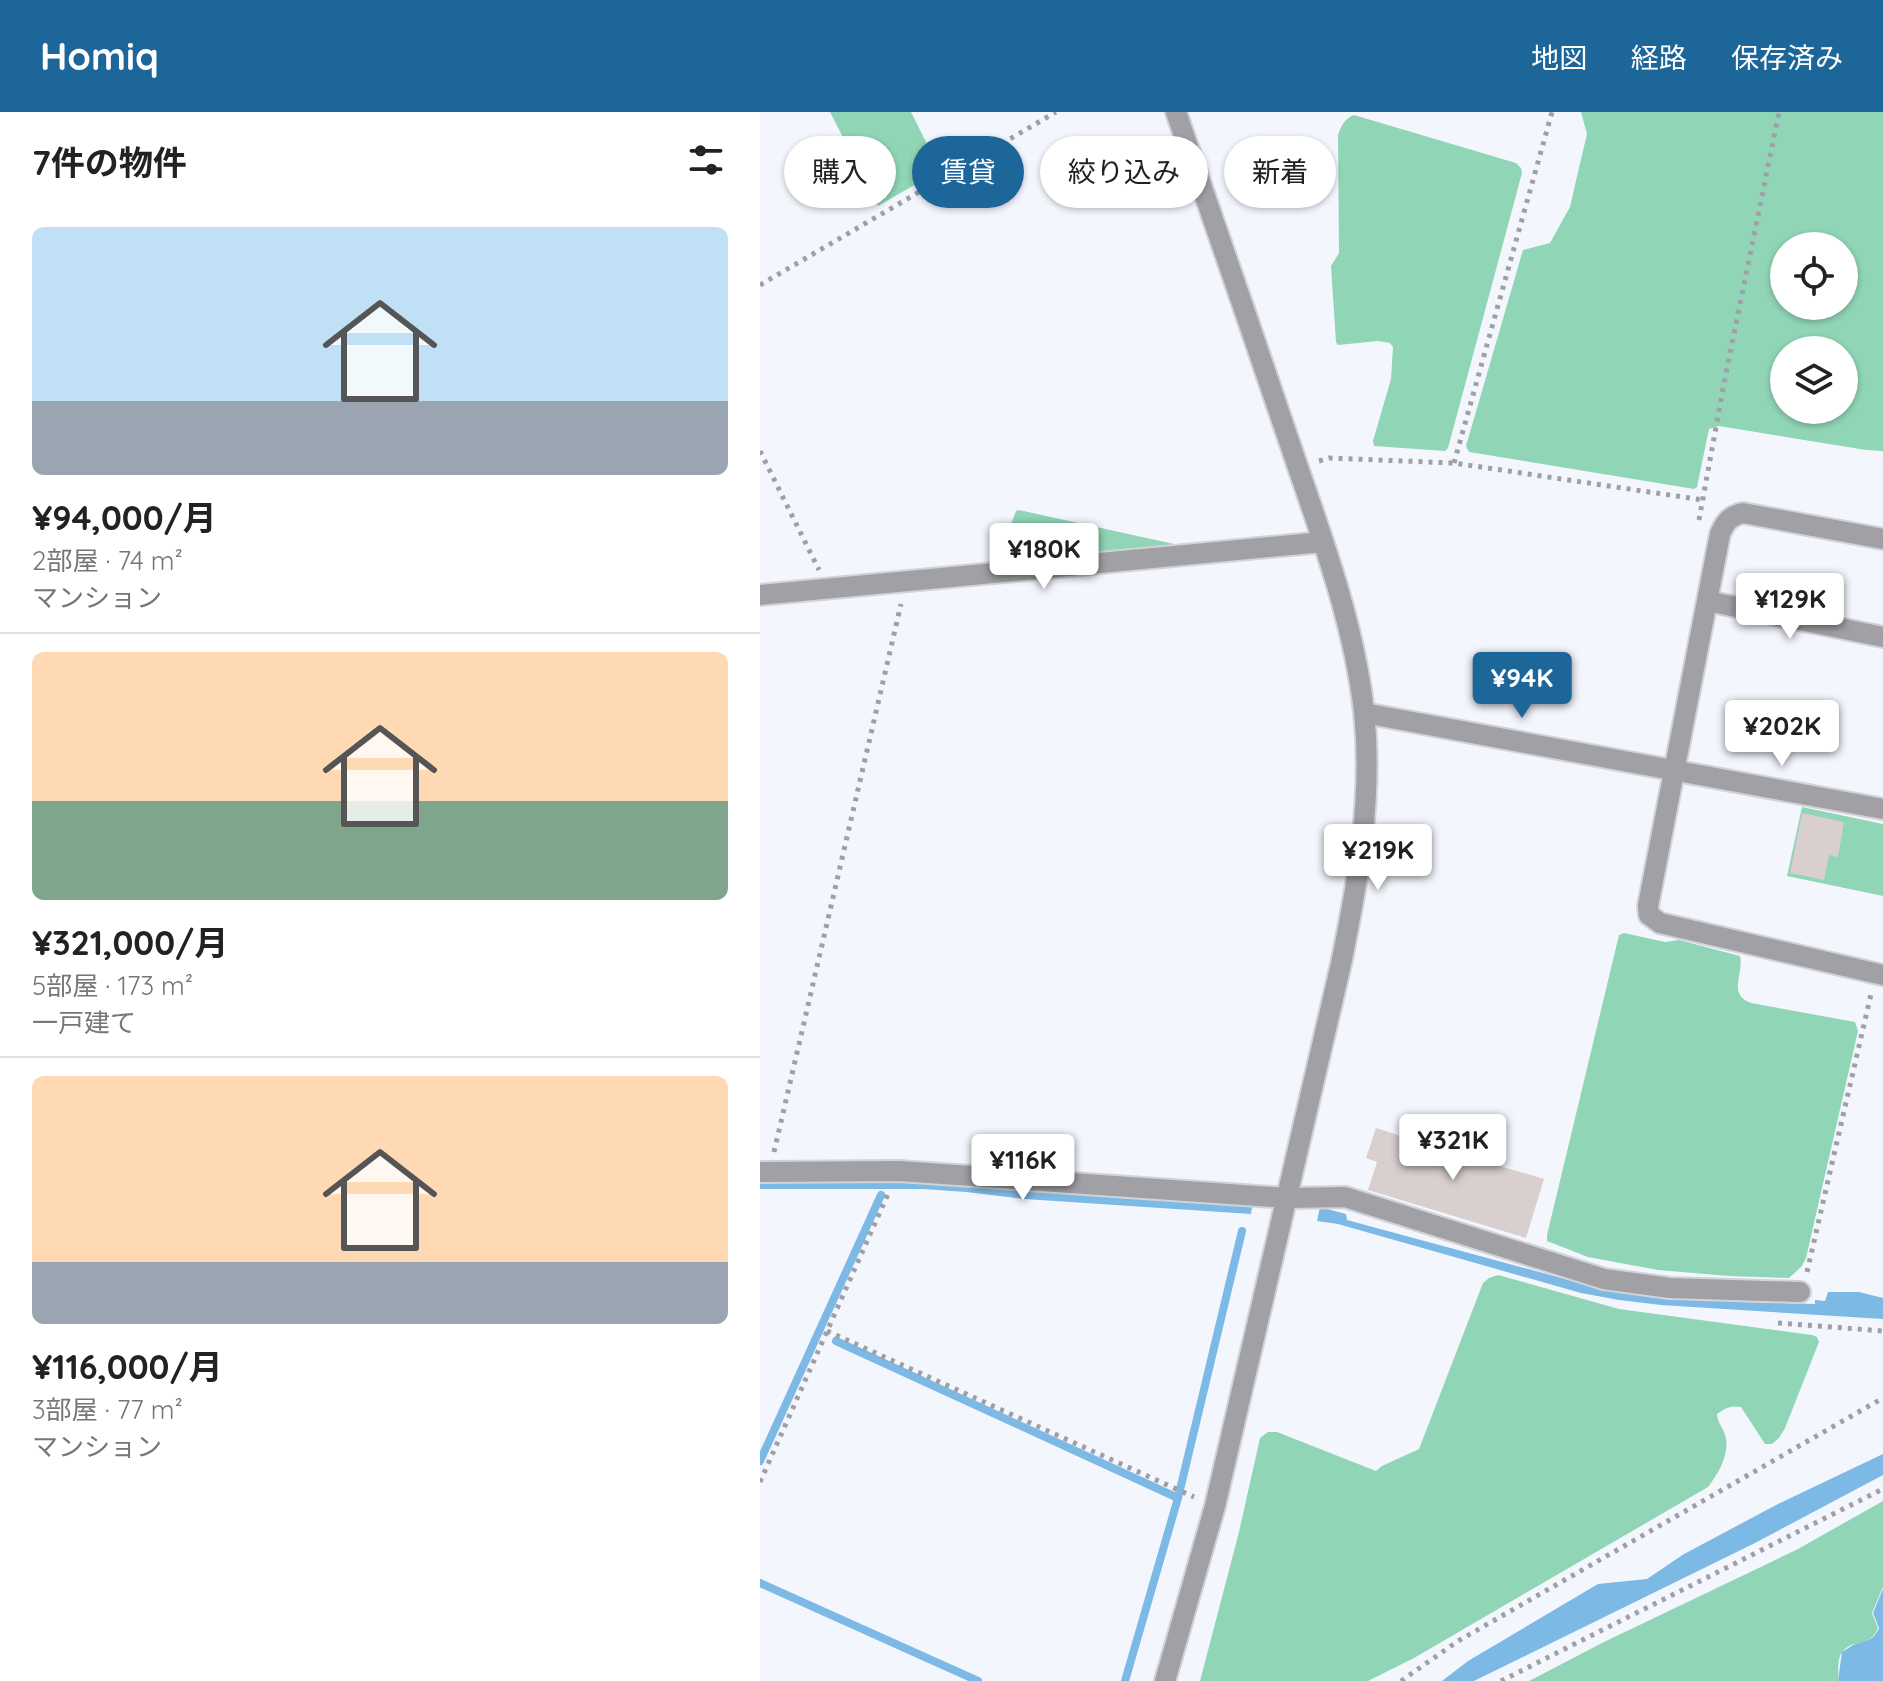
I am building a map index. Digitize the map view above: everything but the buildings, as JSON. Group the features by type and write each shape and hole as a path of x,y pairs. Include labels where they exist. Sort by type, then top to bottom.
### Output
{"street":[{"path":"1165,1681 1215,1506 1341,964 1365,828 1366,776 1364,713 1345,616 1323,542 1176,112"},
{"path":"1879,974 1667,925 1651,918 1648,911 1673,771 1724,524 1732,516 1743,513 1883,539"},
{"path":"760,595 1323,542"},
{"path":"1707,601 1883,637"},
{"path":"1364,713 1883,809"},
{"path":"765,1172 899,1171 1287,1198 1345,1197 1604,1279 1670,1288 1800,1292"}],"path":[{"path":"760,285 1056,112"},
{"path":"1454,463 1552,112"},
{"path":"1725,378 1779,112"},
{"path":"760,451 828,589"},
{"path":"1329,458 1454,463 1703,500"},
{"path":"765,1172 906,582"},
{"path":"1800,1292 1807,1274 1879,974"},
{"path":"760,1482 890,1191"},
{"path":"1778,1323 1883,1331"},
{"path":"827,1331 1215,1506"},
{"path":"1401,1681 1458,1641 1883,1398"},
{"path":"1501,1681 1883,1489"}],"green space":[{"path":"830,112 911,112 923,136 912,136 912,186 896,196 896,136 842,136"},
{"path":"1581,112 1883,112 1883,451 1719,426 1709,429 1697,487 1694,489 1469,452 1466,446 1523,250 1550,243 1570,207 1587,134"},
{"path":"1354,115 1516,163 1521,168 1445,451 1374,446 1391,379 1393,347 1390,343 1378,341 1338,345 1336,342 1331,266 1339,253 1338,135 1348,118"},
{"path":"1019,510 1183,546 997,562"},
{"path":"1802,807 1883,824 1883,896 1787,876"},
{"path":"1624,933 1665,942 1679,940 1740,956 1738,989 1744,999 1751,1003 1855,1022 1858,1031 1806,1258 1789,1278 1658,1270 1588,1257 1547,1241 1619,935"},
{"path":"1498,1275 1619,1309 1812,1335 1819,1342 1785,1428 1772,1444 1765,1444 1741,1407 1723,1410 1717,1414 1726,1439 1725,1454 1708,1487 1414,1658 1368,1681 1200,1681 1260,1438 1268,1432 1277,1432 1376,1471 1419,1449 1483,1283"},
{"path":"1883,1501 1883,1587 1872,1613 1878,1628 1870,1639 1850,1646 1841,1654 1838,1681 1529,1681 1798,1549"}],"water":[{"path":"799,1180 927,1182 1252,1207 1251,1214 923,1189 760,1189 760,1183"},
{"path":"1320,1207 1346,1214 1347,1220 1606,1290 1740,1302 1815,1304 1815,1300 1825,1301 1828,1292 1859,1292 1883,1298 1883,1319 1661,1305 1581,1293 1338,1224 1317,1221"},
{"path":"1883,1454 1883,1475 1755,1543 1474,1681 1442,1681 1468,1661 1598,1584 1647,1579 1684,1554 1778,1504"},
{"path":"1883,1589 1883,1681 1838,1681 1842,1652 1877,1633 1879,1628 1873,1613"}],"waterway":[{"path":"760,1461 881,1195"},
{"path":"1125,1681 1178,1498 1242,1231"},
{"path":"836,1341 1178,1498"},
{"path":"760,1583 978,1681"}]}
